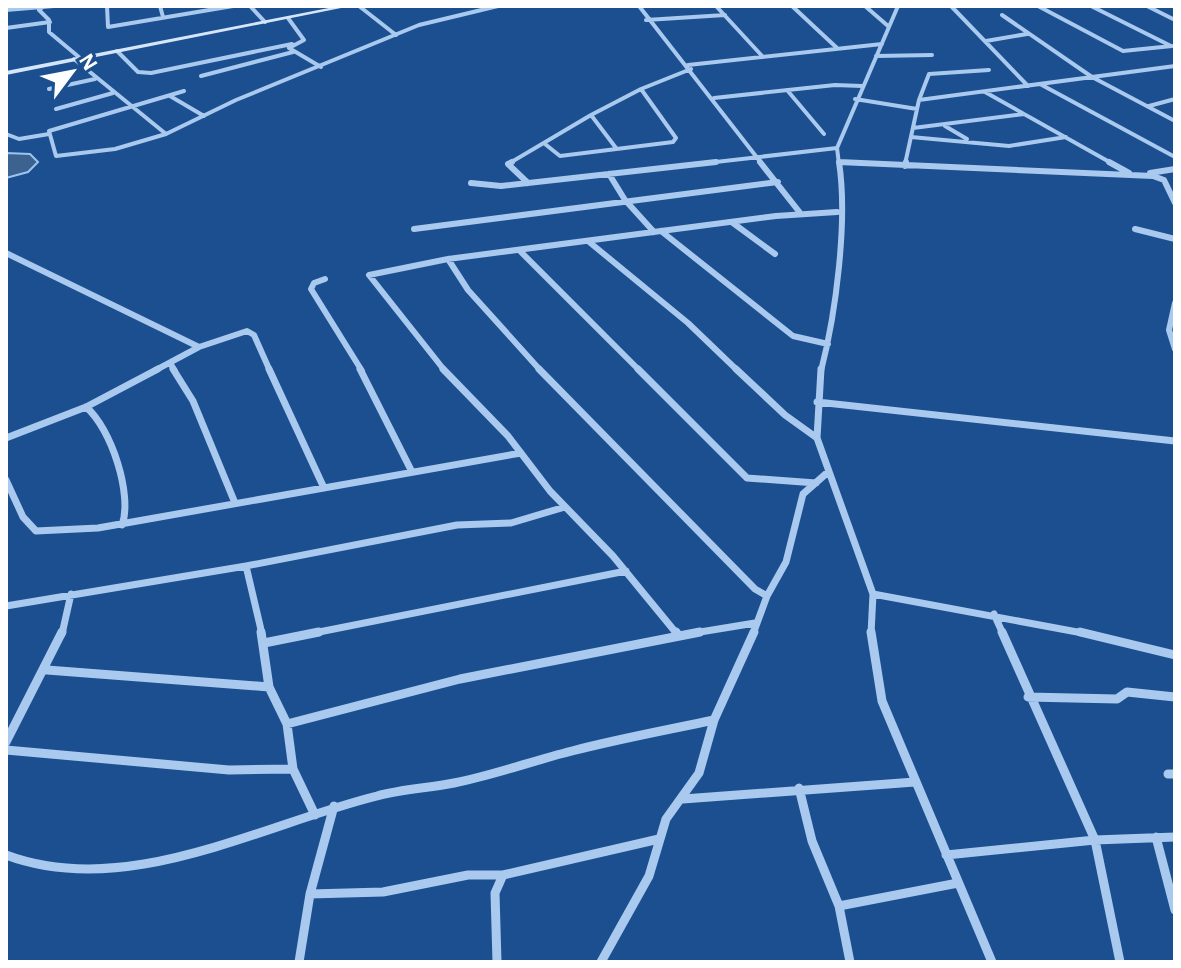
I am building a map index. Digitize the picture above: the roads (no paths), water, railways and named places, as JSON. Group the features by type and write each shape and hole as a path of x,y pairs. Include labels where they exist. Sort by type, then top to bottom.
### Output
{"street":[{"path":"6,10 54,6"},
{"path":"107,6 108,27 230,6"},
{"path":"160,6 163,17"},
{"path":"250,6 265,22"},
{"path":"6,73 348,6"},
{"path":"359,6 396,35"},
{"path":"49,134 56,156 115,149 166,134 431,20 498,6"},
{"path":"639,6 646,20 690,67 801,214"},
{"path":"716,6 763,57"},
{"path":"792,6 837,48"},
{"path":"865,6 888,26"},
{"path":"898,6 855,99 837,148 838,256 828,344 820,369 817,438 873,594 871,642 875,674 915,782 992,962"},
{"path":"951,6 1028,86"},
{"path":"1038,6 1123,51 1174,47"},
{"path":"1093,6 1174,47"},
{"path":"1147,6 1175,20"},
{"path":"43,7 39,10 50,22 49,32 95,79 166,134"},
{"path":"646,20 725,15"},
{"path":"1002,15 1092,77 1175,121"},
{"path":"117,51 138,72 151,73 304,40 288,18"},
{"path":"6,28 50,22"},
{"path":"986,41 1028,34"},
{"path":"292,44 289,48 293,52 321,67"},
{"path":"528,183 508,164 591,115 690,67 882,44"},
{"path":"201,76 293,52"},
{"path":"876,56 932,55"},
{"path":"919,100 1175,66"},
{"path":"905,166 919,100 931,73 989,70"},
{"path":"49,89 95,79"},
{"path":"1040,84 1175,157"},
{"path":"714,98 862,86"},
{"path":"545,144 560,156 673,142 676,138 641,89"},
{"path":"787,90 824,134"},
{"path":"6,134 19,139 49,134 184,91"},
{"path":"985,92 1131,174"},
{"path":"56,109 113,93"},
{"path":"170,96 204,116"},
{"path":"855,99 917,109"},
{"path":"1149,106 1175,99"},
{"path":"913,128 1024,114"},
{"path":"591,115 616,148"},
{"path":"945,126 973,141"},
{"path":"911,137 1009,146 1066,137"},
{"path":"471,183 492,187 837,148"},
{"path":"839,162 1131,174 1175,169"},
{"path":"609,174 625,200 658,232 793,336 828,344"},
{"path":"1144,174 1164,180 1175,203"},
{"path":"414,229 778,182"},
{"path":"678,635 626,571 437,362 369,275 448,259 837,212"},
{"path":"733,223 775,254"},
{"path":"1135,229 1175,239"},
{"path":"588,241 688,323 785,415 817,438"},
{"path":"519,250 747,478 816,483"},
{"path":"6,253 199,347"},
{"path":"448,259 468,290 532,362 755,589 767,596"},
{"path":"325,279 314,283 311,289 373,389 412,472"},
{"path":"1175,303 1169,330 1175,349"},
{"path":"6,438 86,407 199,347 240,331 254,335 324,488"},
{"path":"170,363 193,401 235,503"},
{"path":"817,402 1175,441"},
{"path":"86,407 99,418 106,431 121,480 128,509 122,525"},
{"path":"6,480 23,517 36,531 122,525 521,453"},
{"path":"601,962 649,876 666,819 699,773 714,720 767,596 786,562 803,494 828,472"},
{"path":"6,606 246,566 457,525 511,523 565,507"},
{"path":"246,566 264,643 269,687 287,724 293,769 315,815"},
{"path":"264,643 626,571"},
{"path":"6,742 47,670 69,615 71,594"},
{"path":"873,594 1089,633 1175,655"},
{"path":"994,614 1028,697 1095,840 1120,962"},
{"path":"287,724 383,696 678,635 755,623"},
{"path":"47,670 269,687"},
{"path":"1028,697 1117,699 1127,692 1175,697"},
{"path":"6,855 30,864 63,868 141,865 315,815 334,806 399,790 454,783 574,750 714,720"},
{"path":"6,750 229,770 293,769"},
{"path":"683,799 799,788 915,782"},
{"path":"799,788 812,841 839,906 850,962"},
{"path":"299,962 310,894 334,806"},
{"path":"1156,837 1175,910"},
{"path":"946,855 1095,840 1175,837"},
{"path":"310,894 383,892 468,875 503,875 659,839"},
{"path":"497,962 495,893 503,875"},
{"path":"839,906 958,883"}],"water":[{"path":"6,153 30,154 38,162 28,172 6,178"}]}
